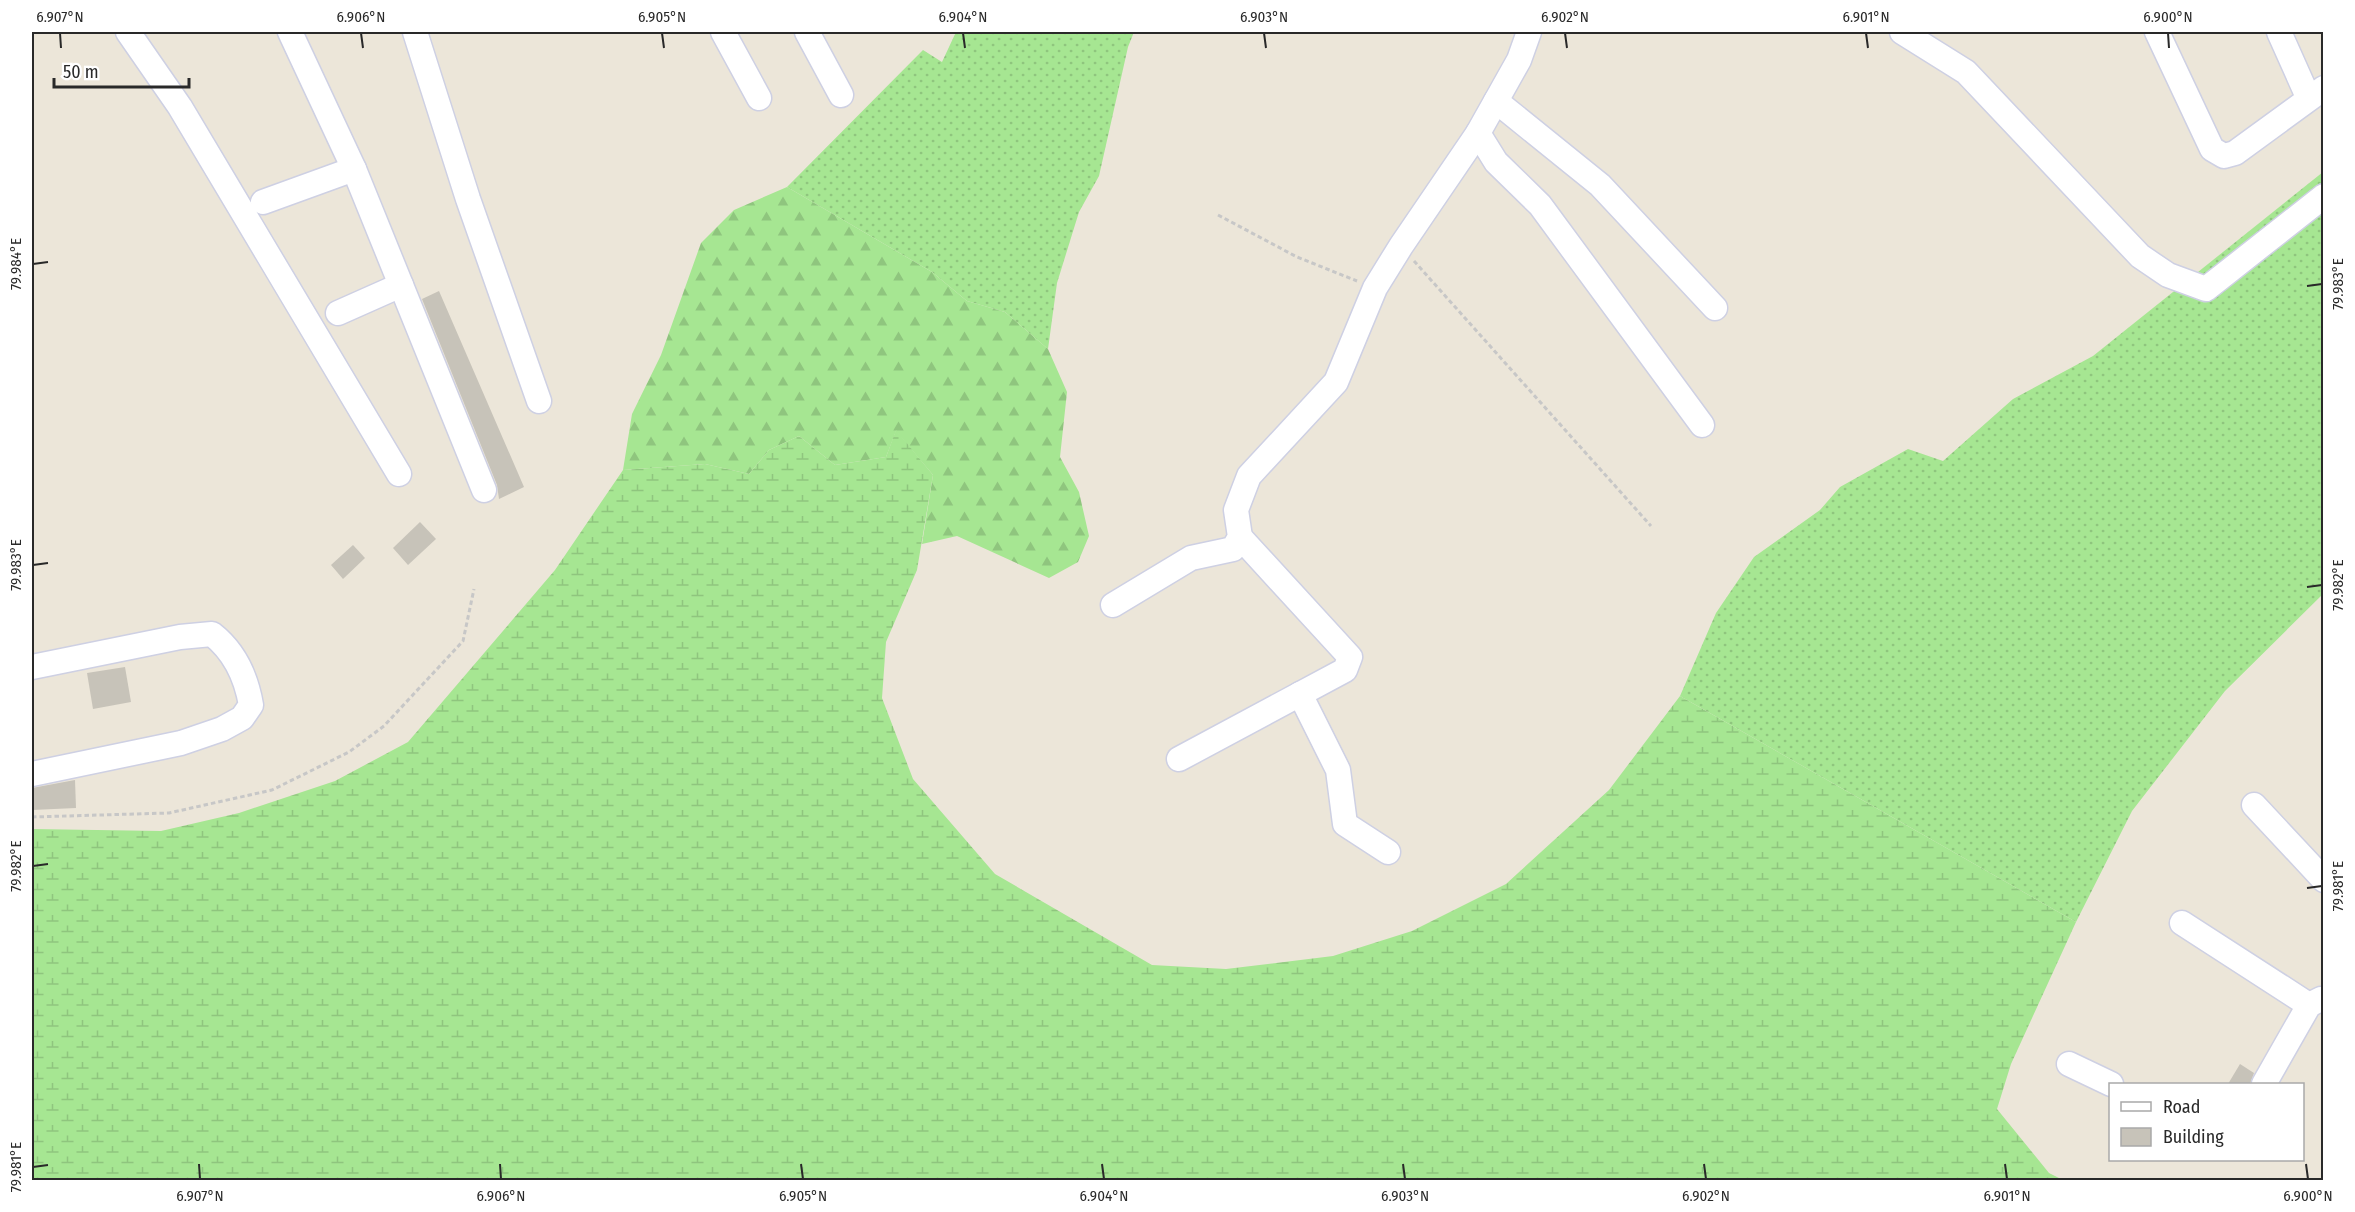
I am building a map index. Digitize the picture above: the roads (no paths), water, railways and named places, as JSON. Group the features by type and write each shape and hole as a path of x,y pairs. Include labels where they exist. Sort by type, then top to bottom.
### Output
{"street":[{"path":"128,32 180,107 399,474"},
{"path":"290,32 354,169 484,490"},
{"path":"415,32 468,199 539,401"},
{"path":"723,32 759,98"},
{"path":"807,32 841,95"},
{"path":"1179,759 1345,670 1350,657 1240,537 1236,510 1249,476 1336,381 1375,288 1478,133 1519,60 1529,32"},
{"path":"1902,32 1965,72 2140,256 2168,275 2206,289 2324,196"},
{"path":"2157,32 2212,149 2224,156 2235,153 2316,93 2279,32"},
{"path":"1496,101 1600,185 1715,308"},
{"path":"1478,133 1496,162 1540,205 1702,425"},
{"path":"262,202 354,169"},
{"path":"338,313 401,285"},
{"path":"1113,605 1191,558 1233,549 1240,537"},
{"path":"32,667 180,637 212,634 231,653 246,681 251,705 242,718 222,729 181,743 32,774"},
{"path":"1300,694 1338,770 1345,825 1388,852"},
{"path":"2254,805 2324,880"},
{"path":"2182,922 2316,1002 2265,1083"},
{"path":"2069,1064 2109,1083"}]}
